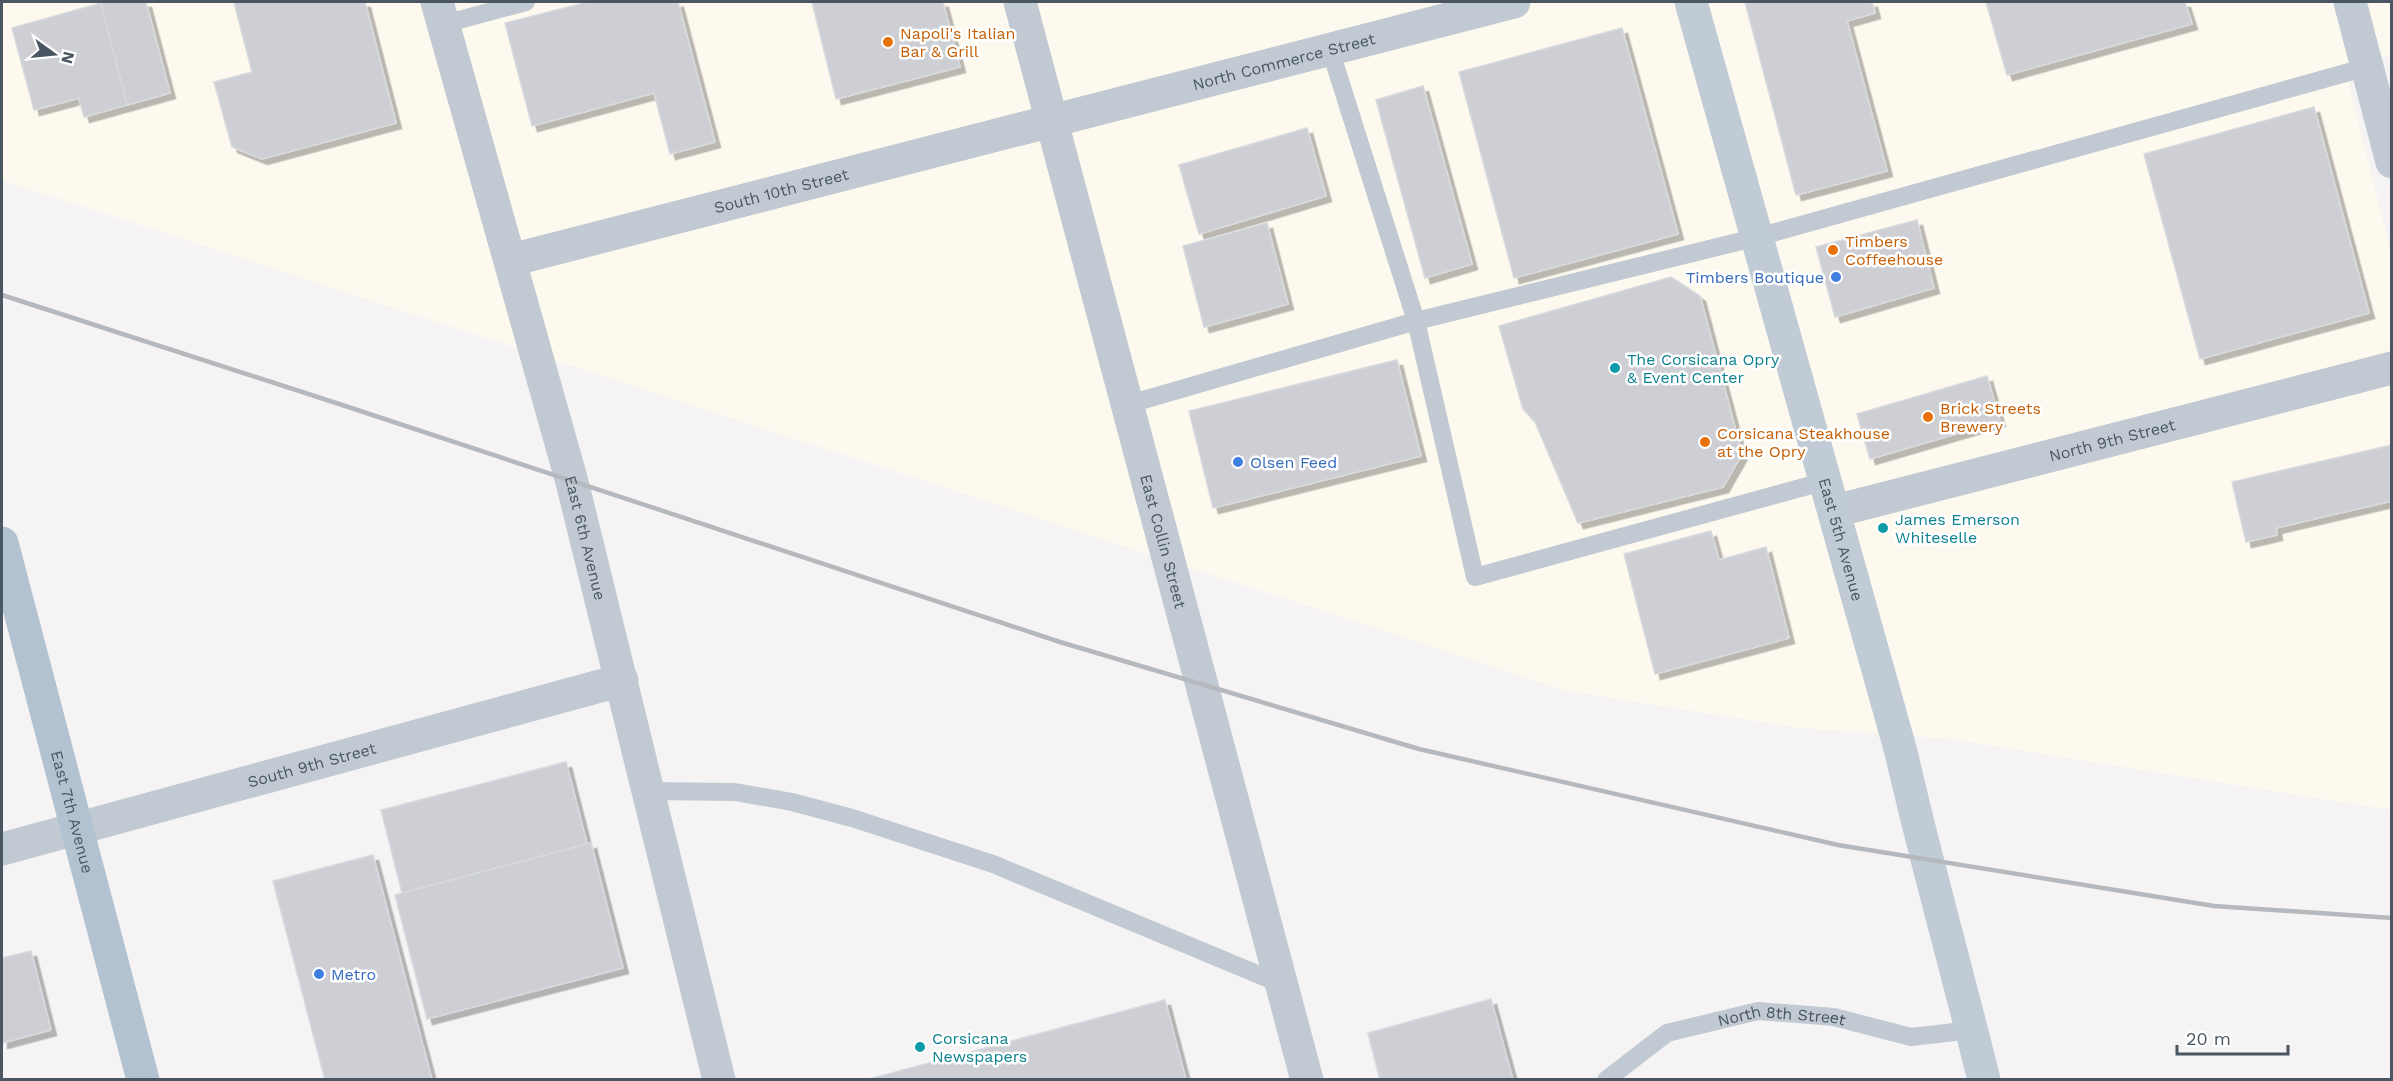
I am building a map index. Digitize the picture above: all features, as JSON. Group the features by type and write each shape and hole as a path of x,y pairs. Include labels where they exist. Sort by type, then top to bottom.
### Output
{"main road":[{"name":"East 7th Avenue","path":"2,543 143,1080"}],"street":[{"name":"East Collin Street","path":"1020,2 1307,1080"},
{"name":"North Commerce Street","path":"1052,120 1514,2"},
{"name":"East 5th Avenue","path":"1691,2 1901,752 1925,860 1984,1080"},
{"path":"2350,2 2391,162"},
{"name":"East 6th Avenue","path":"440,13 512,260 572,482 719,1080"},
{"name":"South 10th Street","path":"512,260 1052,120"},
{"name":"North 9th Street","path":"1831,496 2391,368"},
{"name":"South 9th Street","path":"2,849 77,826 622,680"}],"lane":[{"path":"440,13 526,2"},
{"path":"1330,49 1416,321 1475,577 1831,496"},
{"path":"1126,405 1416,321 1758,237 2367,67"},
{"path":"649,791 735,792 792,802 852,818 993,864 1281,984"},
{"name":"North 8th Street","path":"1606,1080 1667,1033 1758,1011 1834,1017 1911,1037 1972,1030"}],"shaded area":[{"path":"2,2 2391,2 2391,56 2345,68 2391,252 2391,810 1950,739 1799,728 1568,691 2,180"}],"building":[{"path":"100,2 146,2 170,93 127,105"},
{"path":"234,2 365,2 396,123 262,159 232,147 214,82 252,72"},
{"path":"588,2 678,2 715,142 670,154 654,93 532,126 505,23"},
{"name":"Napoli's Italian Bar & Grill","path":"812,2 943,2 960,67 836,99"},
{"path":"1745,2 1872,2 1875,13 1847,21 1887,171 1796,195"},
{"path":"1986,2 2185,2 2192,24 2007,75"},
{"path":"101,3 127,105 84,117 79,98 34,110 12,28"},
{"path":"1622,28 1678,234 1514,278 1459,72"},
{"path":"1423,86 1472,264 1425,278 1376,100"},
{"path":"2314,107 2369,313 2200,359 2144,154"},
{"path":"1307,128 1326,196 1199,234 1179,165"},
{"path":"1917,220 1934,288 1835,317 1816,247"},
{"path":"1267,223 1288,304 1204,327 1183,246"},
{"name":"The Corsicana Opry & Event Center","path":"1671,277 1700,296 1742,454 1723,487 1578,523 1535,422 1523,409 1499,326"},
{"path":"1397,360 1421,456 1213,508 1189,411"},
{"name":"Brick Streets Brewery","path":"1987,376 2000,421 1870,459 1857,414"},
{"path":"2392,445 2392,501 2276,528 2277,535 2246,542 2232,482"},
{"path":"1711,531 1719,560 1766,547 1789,638 1655,674 1624,554"},
{"path":"566,762 587,844 402,893 381,810"},
{"path":"591,843 623,968 427,1019 395,895"},
{"path":"373,855 432,1080 325,1080 273,881"},
{"path":"31,951 51,1030 2,1043 2,958"},
{"path":"1491,999 1513,1080 1380,1080 1368,1033"},
{"path":"1165,1000 1186,1080 869,1080 869,1079"}],"railway":[{"path":"2,295 1060,642 1419,749 1838,845 2214,906 2392,918"}],"place":[{"name":"Napoli's Italian Bar & Grill","path":"888,42"},
{"name":"Timbers Coffeehouse","path":"1833,250"},
{"name":"Timbers Boutique","path":"1836,277"},
{"name":"The Corsicana Opry & Event Center","path":"1615,368"},
{"name":"Brick Streets Brewery","path":"1928,417"},
{"name":"Corsicana Steakhouse at the Opry","path":"1705,442"},
{"name":"Olsen Feed","path":"1238,462"},
{"name":"James Emerson Whiteselle","path":"1883,528"},
{"name":"Metro","path":"319,974"},
{"name":"Corsicana Newspapers","path":"920,1047"}]}
